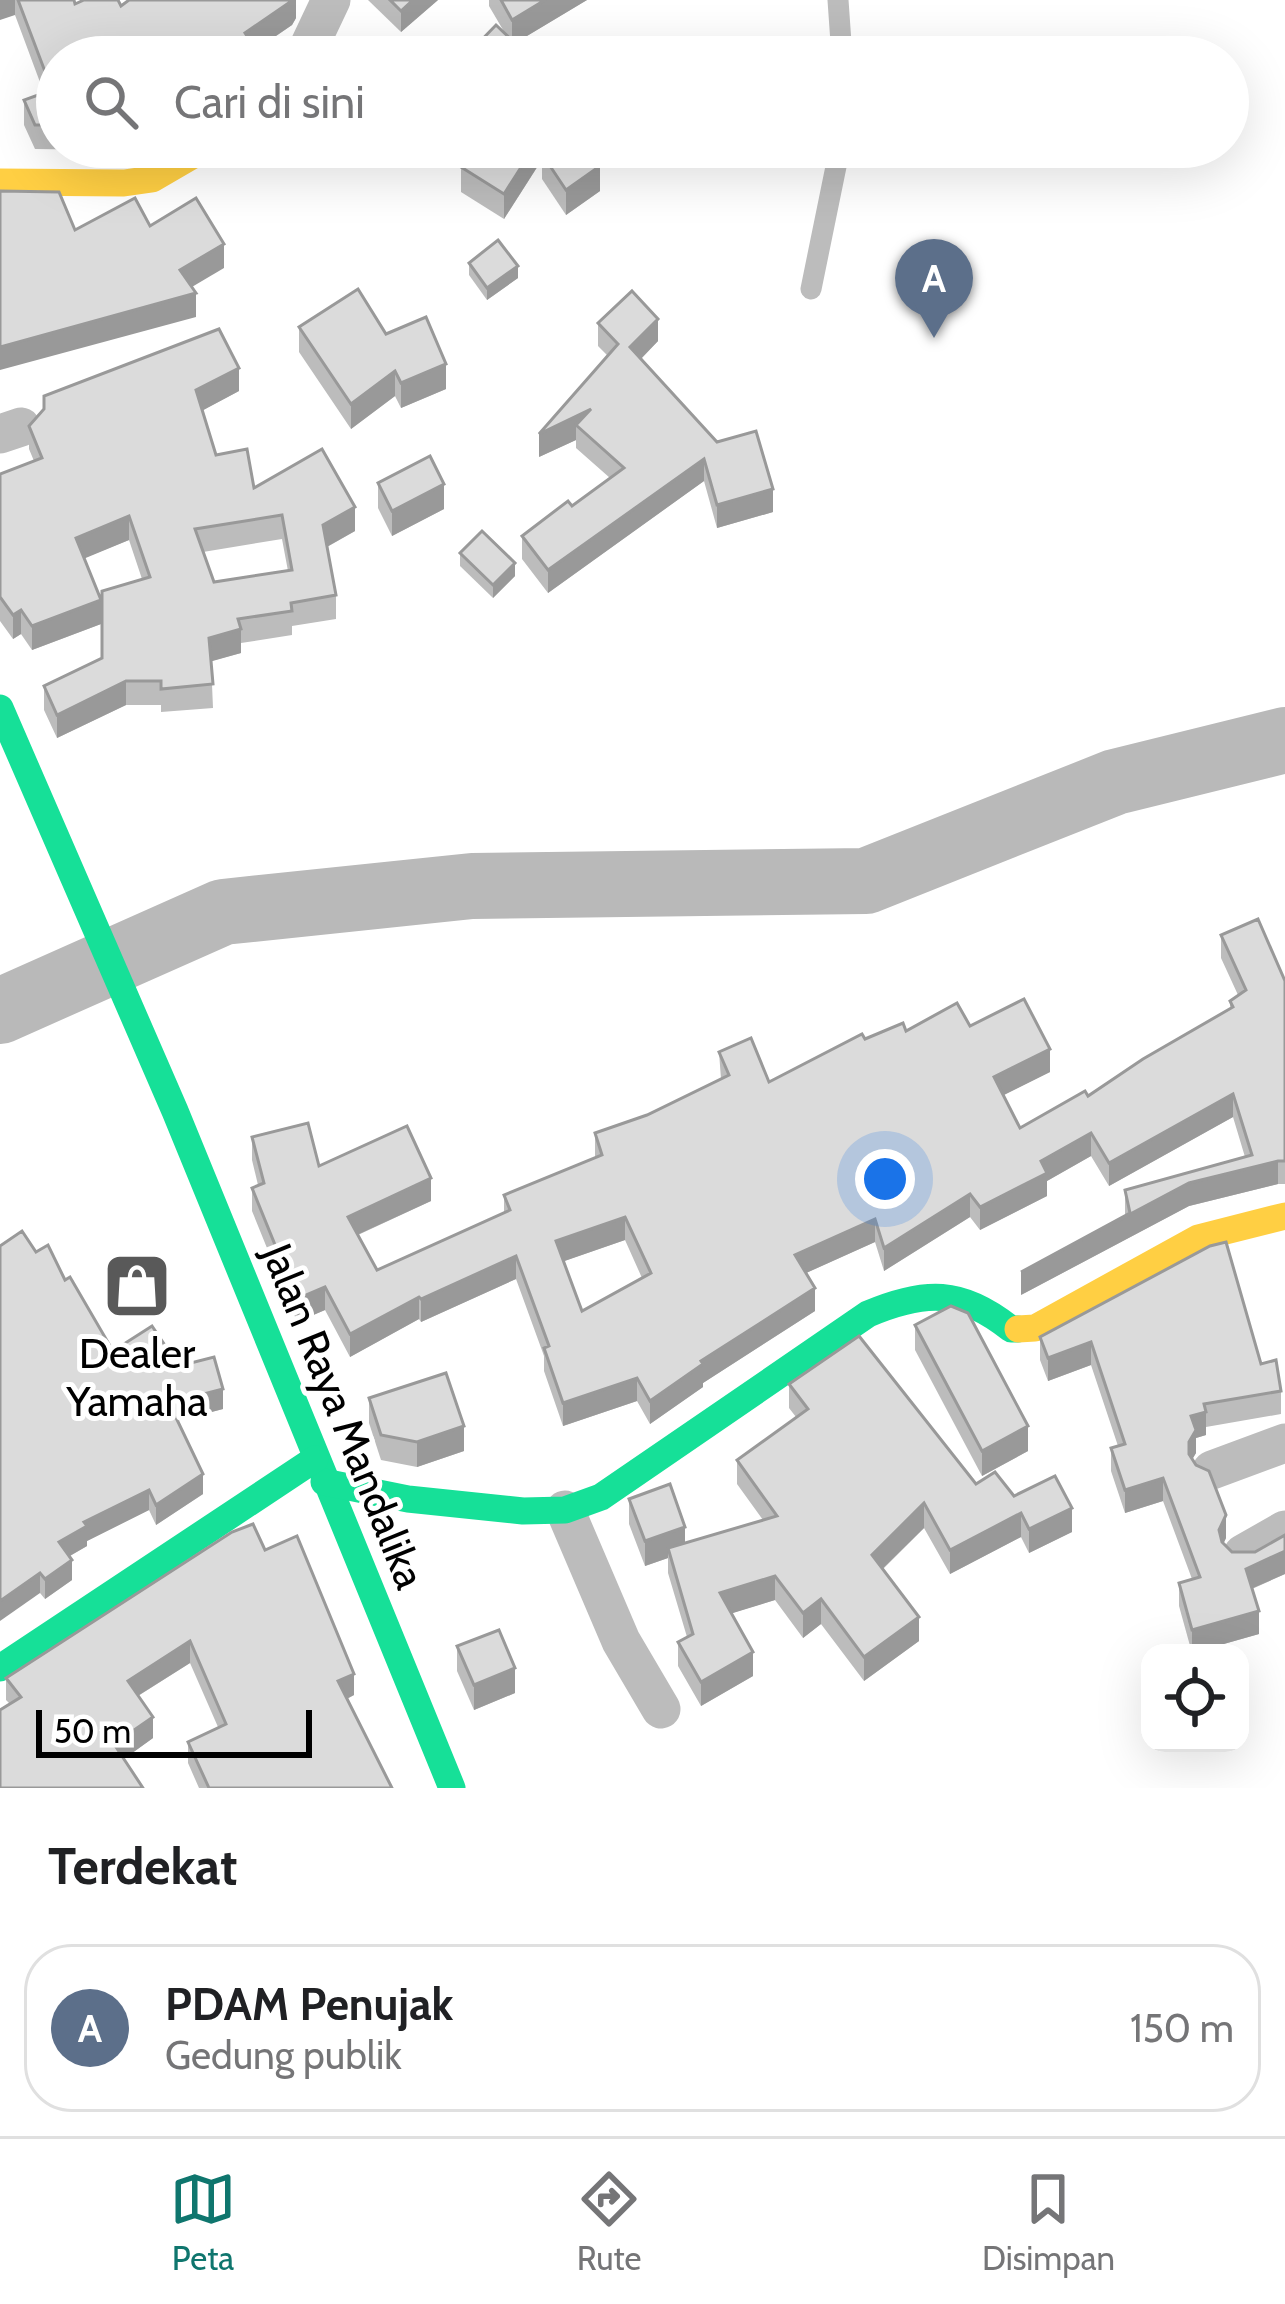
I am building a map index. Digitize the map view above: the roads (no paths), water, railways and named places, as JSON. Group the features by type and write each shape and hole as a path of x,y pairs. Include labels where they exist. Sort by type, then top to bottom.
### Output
{"street":[{"path":"314,36 331,0"},
{"path":"0,182 124,183 152,179 171,168"},
{"name":"Jalan Raya Mandalika","path":"0,708 163,1074 319,1470 452,1788"},
{"path":"0,1668 319,1470 470,1508 565,1510 601,1497 868,1314 890,1304 958,1296 979,1303 1011,1329 1035,1328 1198,1238 1285,1216"},
{"path":"1212,1470 1285,1443"},
{"path":"565,1510 621,1641 661,1709"},
{"path":"1243,1554 1285,1530"}],"lane":[{"path":"838,0 841,36"},
{"path":"811,289 836,168"}],"waterway":[{"path":"0,1011 223,912 472,886 866,881 1115,782 1285,740"}],"place":[{"name":"PDAM Penujak","path":"934,338"},
{"name":"Dealer Yamaha","path":"137,1286"}]}
